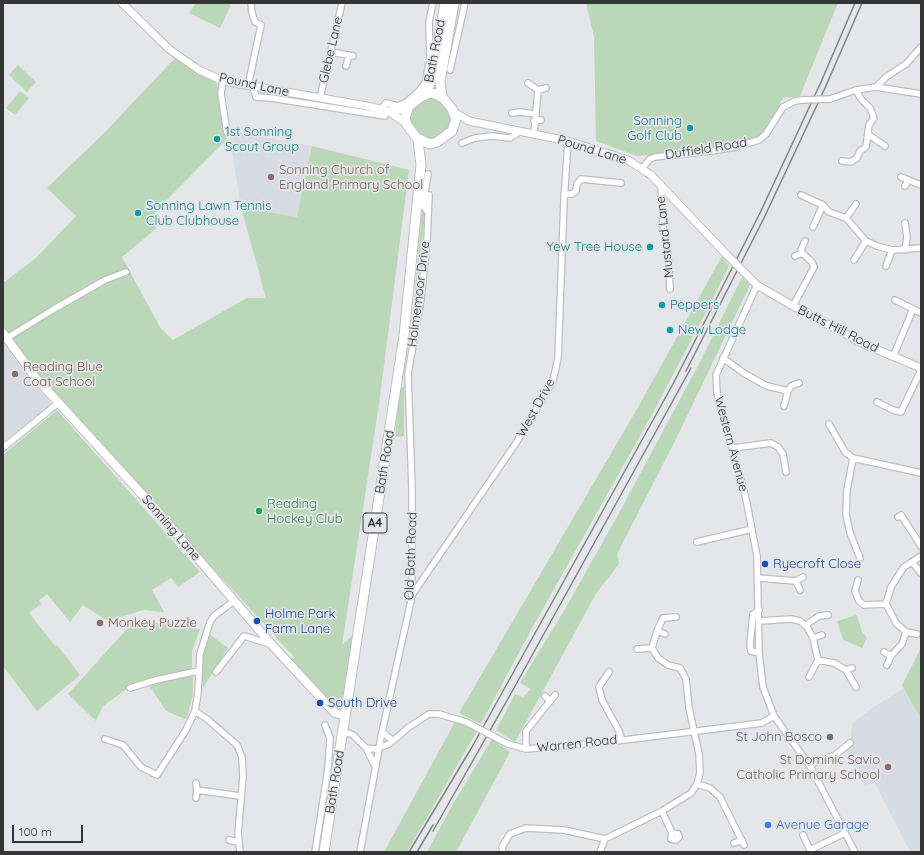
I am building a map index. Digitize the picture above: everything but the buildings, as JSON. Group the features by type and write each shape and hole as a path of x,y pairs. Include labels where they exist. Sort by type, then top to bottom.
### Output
{"main road":[{"name":"Bath Road","path":"442,97 440,82 448,6"},
{"name":"Bath Road","path":"421,97 428,88 432,79 448,6"},
{"path":"433,93 442,97 454,112 456,119 453,129 435,143 427,144 418,140 406,123 405,115 409,106 421,97 433,93"},
{"name":"Bath Road","path":"324,852 400,365 421,165 418,140"},
{"name":"Bath Road","path":"421,165 426,154 435,143"},
{"name":"Sonning Lane","path":"5,336 35,378 160,514 272,645 335,713 345,716"}],"street":[{"name":"Pound Lane","path":"122,3 169,49 199,70 223,81 250,87 367,106 385,112 406,123"},
{"path":"251,3 252,14 255,22 261,25 250,87 256,97 365,113 385,112 383,104 386,103 398,106 405,103 419,92 425,83 430,60 431,45 429,22 433,3"},
{"name":"Glebe Lane","path":"320,98 342,3"},
{"path":"450,70 465,3"},
{"path":"448,6 463,10"},
{"path":"876,87 886,77 906,64 921,47"},
{"path":"331,52 351,56 346,66"},
{"path":"223,81 221,93 227,133"},
{"path":"528,83 538,90 546,88"},
{"name":"Duffield Road","path":"642,168 650,159 656,157 736,147 758,140 766,134 783,107 787,104 802,100 830,99 856,90 876,87 921,94"},
{"path":"534,134 538,90"},
{"path":"842,161 851,162 858,158 860,152 866,147 869,135 869,125 874,118 870,108 861,99 856,90"},
{"path":"517,105 520,112"},
{"path":"365,113 367,106"},
{"name":"Pound Lane","path":"385,112 401,110 409,106"},
{"name":"Pound Lane","path":"454,112 469,121 568,141 628,160 642,168 661,185 757,285"},
{"path":"512,113 520,112 535,114"},
{"path":"534,122 541,120"},
{"path":"453,129 469,121"},
{"path":"462,143 475,138 492,136 510,138 521,131"},
{"path":"869,135 885,146"},
{"name":"West Drive","path":"412,596 516,443 553,381 558,358 564,194 568,141"},
{"name":"Holmemoor Drive","path":"428,174 423,206 428,211"},
{"path":"901,176 921,185"},
{"path":"564,194 572,194 576,191 577,184 581,180 621,183"},
{"path":"905,186 908,180"},
{"name":"Mustard Lane","path":"661,185 663,226 668,254 670,289"},
{"name":"Holmemoor Drive","path":"400,365 410,367 421,299 427,241 429,195"},
{"path":"802,195 823,205 828,215 846,218 866,241 892,250 921,248"},
{"path":"846,218 856,204"},
{"path":"813,227 823,205"},
{"path":"905,223 907,236 906,250"},
{"path":"793,306 814,267 812,262 802,253 801,250 805,241"},
{"path":"854,260 866,241"},
{"path":"886,266 892,250"},
{"path":"795,256 802,253"},
{"path":"5,336 105,280 126,272"},
{"name":"Butts Hill Road","path":"757,285 793,306 893,357 921,369"},
{"name":"Western Avenue","path":"757,285 716,375 717,393 733,448 757,556 759,653 763,687 774,716 810,766 854,852"},
{"path":"894,300 921,313"},
{"path":"893,357 913,309"},
{"path":"723,358 745,374 767,386 788,391"},
{"name":"Old Bath Road","path":"360,852 375,766 412,596 412,488 408,394 410,367"},
{"path":"878,402 893,410 901,412 921,369"},
{"path":"784,406 791,386 799,383"},
{"path":"3,448 58,403"},
{"path":"829,424 836,432 845,452 853,458 921,473"},
{"path":"733,448 771,443 783,454 782,464 786,472"},
{"path":"853,458 847,490 846,514 850,533 860,558"},
{"path":"901,515 921,546"},
{"path":"697,542 752,529"},
{"path":"917,634 906,632 896,623 886,604 891,587 897,576 904,567 921,556"},
{"path":"912,562 921,573"},
{"path":"758,578 796,581 803,577"},
{"path":"858,580 855,591 859,601 864,605 886,604"},
{"path":"796,581 800,590"},
{"path":"105,739 122,745 141,767 157,775 186,730 195,711 198,692 200,654 210,622 214,616 234,601"},
{"name":"Western Avenue","path":"759,610 753,614 750,645 751,651 759,653"},
{"path":"806,625 819,616 828,615"},
{"path":"503,852 502,847 510,834 526,828 564,830 605,839 662,811 691,793 697,784 700,773 689,708 686,679 680,668 668,665 658,658 652,648 663,618 676,618"},
{"path":"759,621 791,619 800,621 806,625 813,638 818,660 808,677"},
{"path":"657,631 665,634"},
{"path":"887,665 891,656 902,644 906,632"},
{"path":"813,638 822,635"},
{"path":"216,672 244,636 272,645"},
{"path":"637,649 652,648"},
{"path":"884,652 891,656"},
{"path":"818,660 834,664 846,670 856,686"},
{"path":"846,670 852,668"},
{"path":"130,688 156,680 198,671"},
{"path":"609,672 599,687 602,700 619,731 622,740"},
{"path":"526,749 526,731 555,695"},
{"path":"545,696 550,701"},
{"path":"195,711 207,719 237,745 242,756 243,776 240,796 238,842 240,852"},
{"name":"Warren Road","path":"379,748 384,747 429,714 439,714 466,722 508,744 526,749 622,740 762,723 774,716"},
{"path":"315,852 328,768 330,738 325,725"},
{"path":"343,731 353,735 366,748 375,766"},
{"path":"382,732 392,740"},
{"path":"810,766 818,760 834,756 850,743"},
{"path":"366,748 370,750 379,748"},
{"path":"196,783 196,798"},
{"path":"697,784 710,788 720,797 743,842 734,843"},
{"path":"197,790 240,796"},
{"path":"662,811 672,833"},
{"path":"803,835 811,851 845,833"},
{"path":"316,838 326,838"},
{"path":"600,852 605,839"},
{"path":"229,840 238,842"}],"shaded area":[{"name":"Sonning Church of England Primary School","path":"231,131 312,146 297,217 241,207 230,140"},
{"name":"Reading Blue Coat School","path":"3,343 51,404 3,442"},
{"name":"St Dominic Savio Catholic Primary School","path":"904,688 921,719 921,852 910,852 875,783 864,785 846,750 850,745 852,724 872,708"}],"green space":[{"path":"196,3 227,3 231,5 220,28 189,13"},
{"name":"Sonning Golf Club","path":"586,3 838,3 800,96 783,98 765,130 755,140 689,152 637,156 596,141 594,37"},
{"path":"175,58 217,84 227,139 154,213 158,217 156,229 122,257 161,329 173,340 247,298 266,298 241,207 297,217 312,146 409,170 379,404 342,645 353,635 341,705 337,709 335,709 291,658 295,658 37,375 3,327 3,283 36,258 76,216 47,188 106,131"},
{"path":"18,65 36,82 27,92 9,75"},
{"path":"20,91 29,98 15,115 6,108"},
{"path":"431,97 438,98 452,116 450,127 432,140 420,137 409,121 409,113 418,103"},
{"path":"427,199 420,256 413,357 410,348 422,211"},
{"path":"722,256 729,266 706,312 653,413 531,630 481,724 459,713 637,409"},
{"path":"742,277 750,285 676,439 617,554 619,564 597,592 515,742 496,730 515,694 523,697 531,689 520,683 565,609 618,515 700,362"},
{"path":"404,387 404,436 395,437 400,388"},
{"path":"57,410 200,572 178,587 171,578 152,590 164,612 143,610 108,621 83,605 70,622 47,594 39,600 41,604 29,613 55,646 57,645 80,675 37,711 3,666 3,455"},
{"path":"857,615 862,632 867,638 862,648 843,640 837,621"},
{"path":"135,620 200,629 192,651 192,668 190,671 128,688 103,706 96,721 68,694"},
{"path":"208,633 228,648 203,688 199,659"},
{"path":"921,648 921,719 902,685"},
{"path":"193,675 193,694 187,718 185,719 166,711 149,685"},
{"path":"456,720 477,731 407,852 384,852"},
{"path":"492,739 510,752 456,852 427,852 453,804"}],"railway":[{"path":"409,852 472,747 673,384 760,213 821,82 855,3"},
{"path":"686,371 764,218 825,88 862,3"},
{"path":"433,831 691,368"},
{"path":"417,852 433,825"}],"place":[{"name":"Sonning Golf Club","path":"690,128"},
{"name":"1st Sonning Scout Group","path":"217,139"},
{"name":"Sonning Church of England Primary School","path":"271,177"},
{"name":"Sonning Lawn Tennis Club Clubhouse","path":"138,213"},
{"name":"Yew Tree House","path":"650,247"},
{"name":"Peppers","path":"662,305"},
{"name":"New Lodge","path":"670,330"},
{"name":"Reading Blue Coat School","path":"15,374"},
{"name":"Reading Hockey Club","path":"259,511"},
{"name":"Ryecroft Close","path":"765,564"},
{"name":"Holme Park Farm Lane","path":"257,621"},
{"name":"Monkey Puzzle","path":"100,623"},
{"name":"South Drive","path":"320,703"},
{"name":"St John Bosco","path":"830,737"},
{"name":"St Dominic Savio Catholic Primary School","path":"888,767"},
{"name":"Avenue Garage","path":"768,825"}]}
